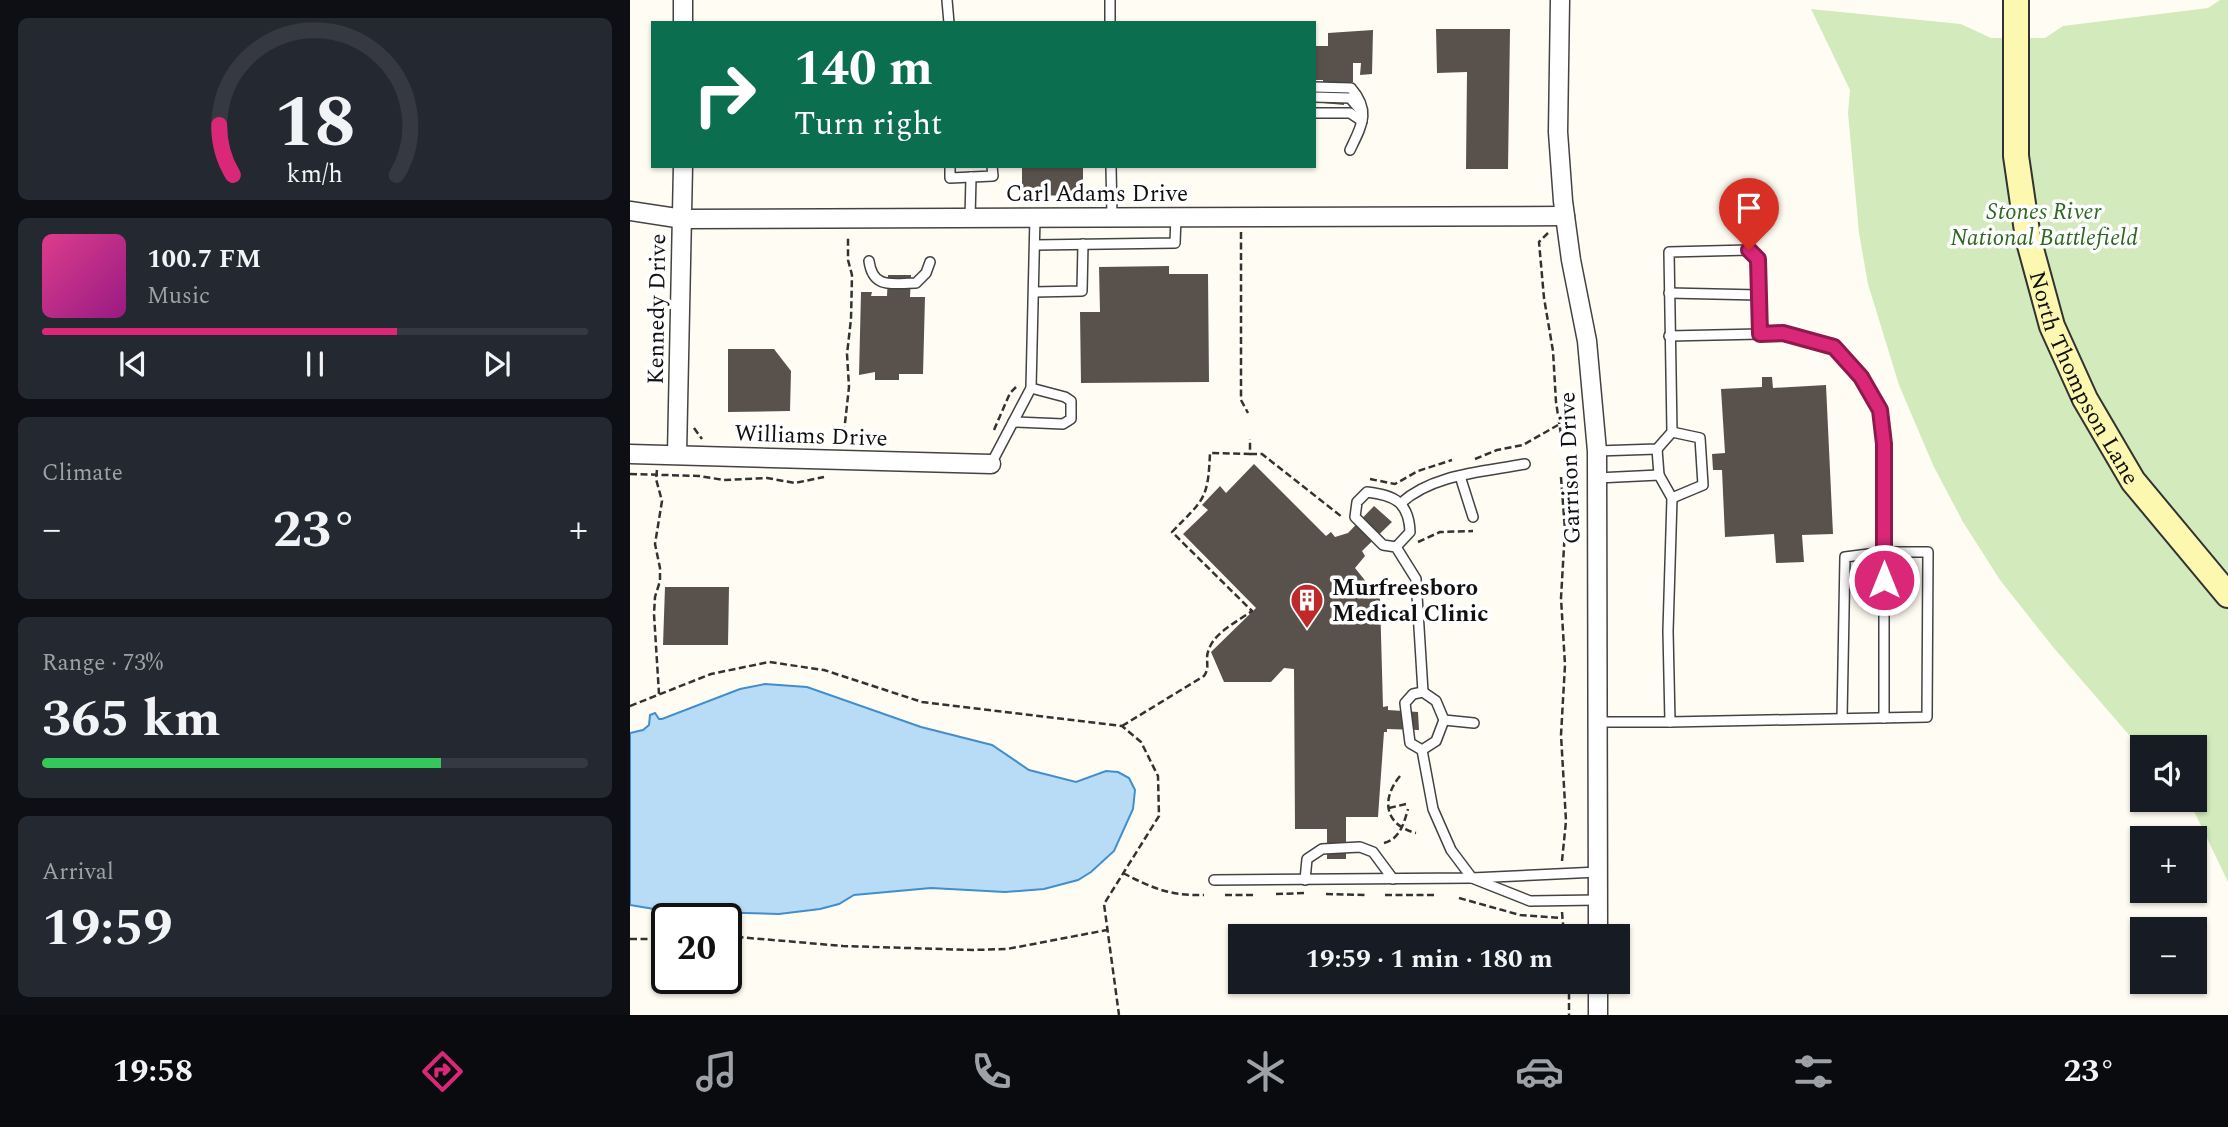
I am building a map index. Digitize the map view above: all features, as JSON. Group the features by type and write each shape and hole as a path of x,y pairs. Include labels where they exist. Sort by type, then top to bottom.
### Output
{"main road":[{"name":"North Thompson Lane","path":"2016,0 2016,156 2028,238 2052,326 2085,399 2133,481 2228,595"}],"street":[{"path":"683,0 683,21"},
{"name":"Garrison Drive","path":"1560,0 1558,132 1571,260 1587,341 1597,451 1598,924"},
{"name":"Kennedy Drive","path":"677,453 683,168"},
{"name":"Carl Adams Drive","path":"630,211 683,219 1565,216"},
{"name":"Williams Drive","path":"630,454 677,453 812,460 991,464"},
{"path":"1598,994 1598,1015"}],"lane":[{"path":"947,0 949,21"},
{"path":"1110,0 1110,21"},
{"path":"1316,86 1352,88 1362,100 1362,116 1350,150"},
{"path":"1316,97 1350,97 1362,116"},
{"path":"1316,113 1350,113 1362,116"},
{"path":"950,168 950,178 993,176 992,168"},
{"path":"1111,168 1112,217"},
{"path":"970,218 971,177"},
{"path":"991,464 1031,388 1035,217"},
{"path":"1035,245 1175,243 1176,217"},
{"path":"1034,292 1082,291 1083,244"},
{"path":"1670,722 1668,631 1672,498 1659,475 1657,449 1672,432 1670,252 1749,250 1758,259 1760,334"},
{"path":"869,261 871,274 883,283 916,283 926,273 930,261"},
{"path":"1669,293 1759,295"},
{"path":"1669,336 1783,333 1834,347 1861,377 1880,410 1884,444 1884,718"},
{"path":"1013,422 1063,424 1071,419 1071,401 1031,388"},
{"path":"1672,432 1700,438 1703,485 1672,498"},
{"path":"1597,451 1657,449"},
{"path":"1401,503 1412,494 1450,478 1525,464"},
{"path":"1597,478 1659,475"},
{"path":"1460,476 1473,517"},
{"path":"1396,547 1410,531 1410,518 1401,503 1384,494 1367,492 1357,502 1355,517 1383,545 1396,547 1416,579 1423,692"},
{"path":"1597,722 1927,717 1928,552 1884,552 1845,557 1842,718"},
{"path":"1422,750 1436,741 1444,720 1436,701 1423,692 1413,694 1405,703 1410,743 1422,750 1433,809 1451,850 1472,878 1530,901 1598,900"},
{"path":"1444,720 1474,723"},
{"path":"1305,880 1307,859 1322,849 1360,848 1373,852 1393,879"},
{"path":"1214,880 1472,878 1598,872"}],"path":[{"path":"1563,449 1558,425 1556,373 1544,298 1539,242 1565,216"},
{"path":"836,447 848,448 844,432 849,387 847,354 852,275 848,260 848,229"},
{"path":"1241,229 1241,400 1248,413"},
{"path":"992,438 1000,412 1010,393 1019,385"},
{"path":"694,417 694,428 702,439 711,443"},
{"path":"1475,458 1524,445 1558,425"},
{"path":"1250,439 1250,454"},
{"path":"1122,726 1203,676 1208,671 1209,649 1216,637 1251,611 1172,531 1205,497 1209,483 1210,453 1262,454 1345,519"},
{"path":"659,454 657,474 662,501 655,544 660,581 654,614 659,694"},
{"path":"1366,480 1375,479 1395,484 1418,471 1452,460"},
{"path":"630,474 699,476 724,480 767,478 795,483 827,477"},
{"path":"1561,477 1565,530 1561,598 1565,665 1561,735 1566,821 1562,865"},
{"path":"1412,545 1440,532 1473,531"},
{"path":"630,706 711,674 769,662 824,670 922,702 1122,726 1142,742 1158,776 1159,816 1104,904 1119,1015"},
{"path":"1400,776 1388,795 1388,808 1402,828 1416,833"},
{"path":"1388,808 1406,804"},
{"path":"1384,843 1394,839 1402,828 1408,809"},
{"path":"1122,873 1155,889 1182,896 1204,895"},
{"path":"1276,894 1305,893"},
{"path":"1326,894 1365,895"},
{"path":"1225,895 1255,895"},
{"path":"1385,895 1436,895"},
{"path":"1459,898 1520,915 1562,918"},
{"path":"1562,912 1563,924"},
{"path":"742,937 843,946 973,950 1007,949 1107,930"},
{"path":"630,939 651,939"},
{"path":"1569,994 1569,1015"}],"green space":[{"name":"Stones River National Battlefield","path":"2220,0 2228,0 2228,882 2207,838 2207,826 2201,826 2194,812 2207,812 2207,735 2130,736 2053,647 2000,580 1963,522 1933,465 1899,385 1868,284 1859,233 1848,113 1850,90 1811,9 1961,24 1991,38 2045,38 2063,26 2208,8"}],"water":[{"path":"765,684 807,687 921,727 992,745 1029,770 1076,782 1106,771 1118,772 1129,778 1135,790 1133,809 1114,851 1091,872 1078,880 1044,889 1005,892 931,888 854,895 839,904 820,909 779,914 742,913 742,903 651,903 651,908 630,905 630,733 643,730 649,725 650,715 655,713 662,719 740,689"}],"building":[{"path":"1436,29 1510,29 1508,169 1466,169 1467,72 1437,73"},
{"path":"1373,30 1372,74 1360,75 1361,63 1353,63 1353,82 1344,82 1344,105 1323,103 1323,80 1316,80 1316,46 1328,46 1328,33"},
{"path":"1022,168 1083,168 1083,196 1022,195"},
{"path":"1169,266 1169,274 1208,274 1209,382 1081,383 1080,312 1100,312 1099,267"},
{"path":"888,275 911,275 910,297 925,297 923,374 899,374 899,380 875,380 875,372 859,375 861,292 872,292 871,296 887,296"},
{"path":"728,349 774,349 791,371 790,411 728,412"},
{"path":"1762,377 1772,377 1773,388 1826,385 1833,534 1802,535 1804,562 1776,563 1774,534 1725,537 1722,470 1713,470 1712,454 1725,453 1721,389 1762,387"},
{"name":"Murfreesboro Medical Clinic","path":"1254,464 1326,536 1331,532 1335,537 1348,533 1374,506 1392,522 1362,551 1365,556 1355,568 1380,599 1383,707 1388,706 1388,710 1418,712 1419,730 1387,729 1387,732 1384,732 1378,817 1346,817 1346,859 1327,859 1327,829 1295,829 1294,669 1284,668 1271,682 1224,682 1211,652 1256,608 1183,534 1208,510 1202,505 1220,486 1226,493"},
{"path":"665,587 729,587 728,645 663,645"}],"place":[{"name":"Murfreesboro Medical Clinic","path":"1307,630"}],"route":[{"path":"1749,250 1758,259 1760,334 1783,333 1834,347 1861,377 1880,410 1884,444 1884,580"}]}
